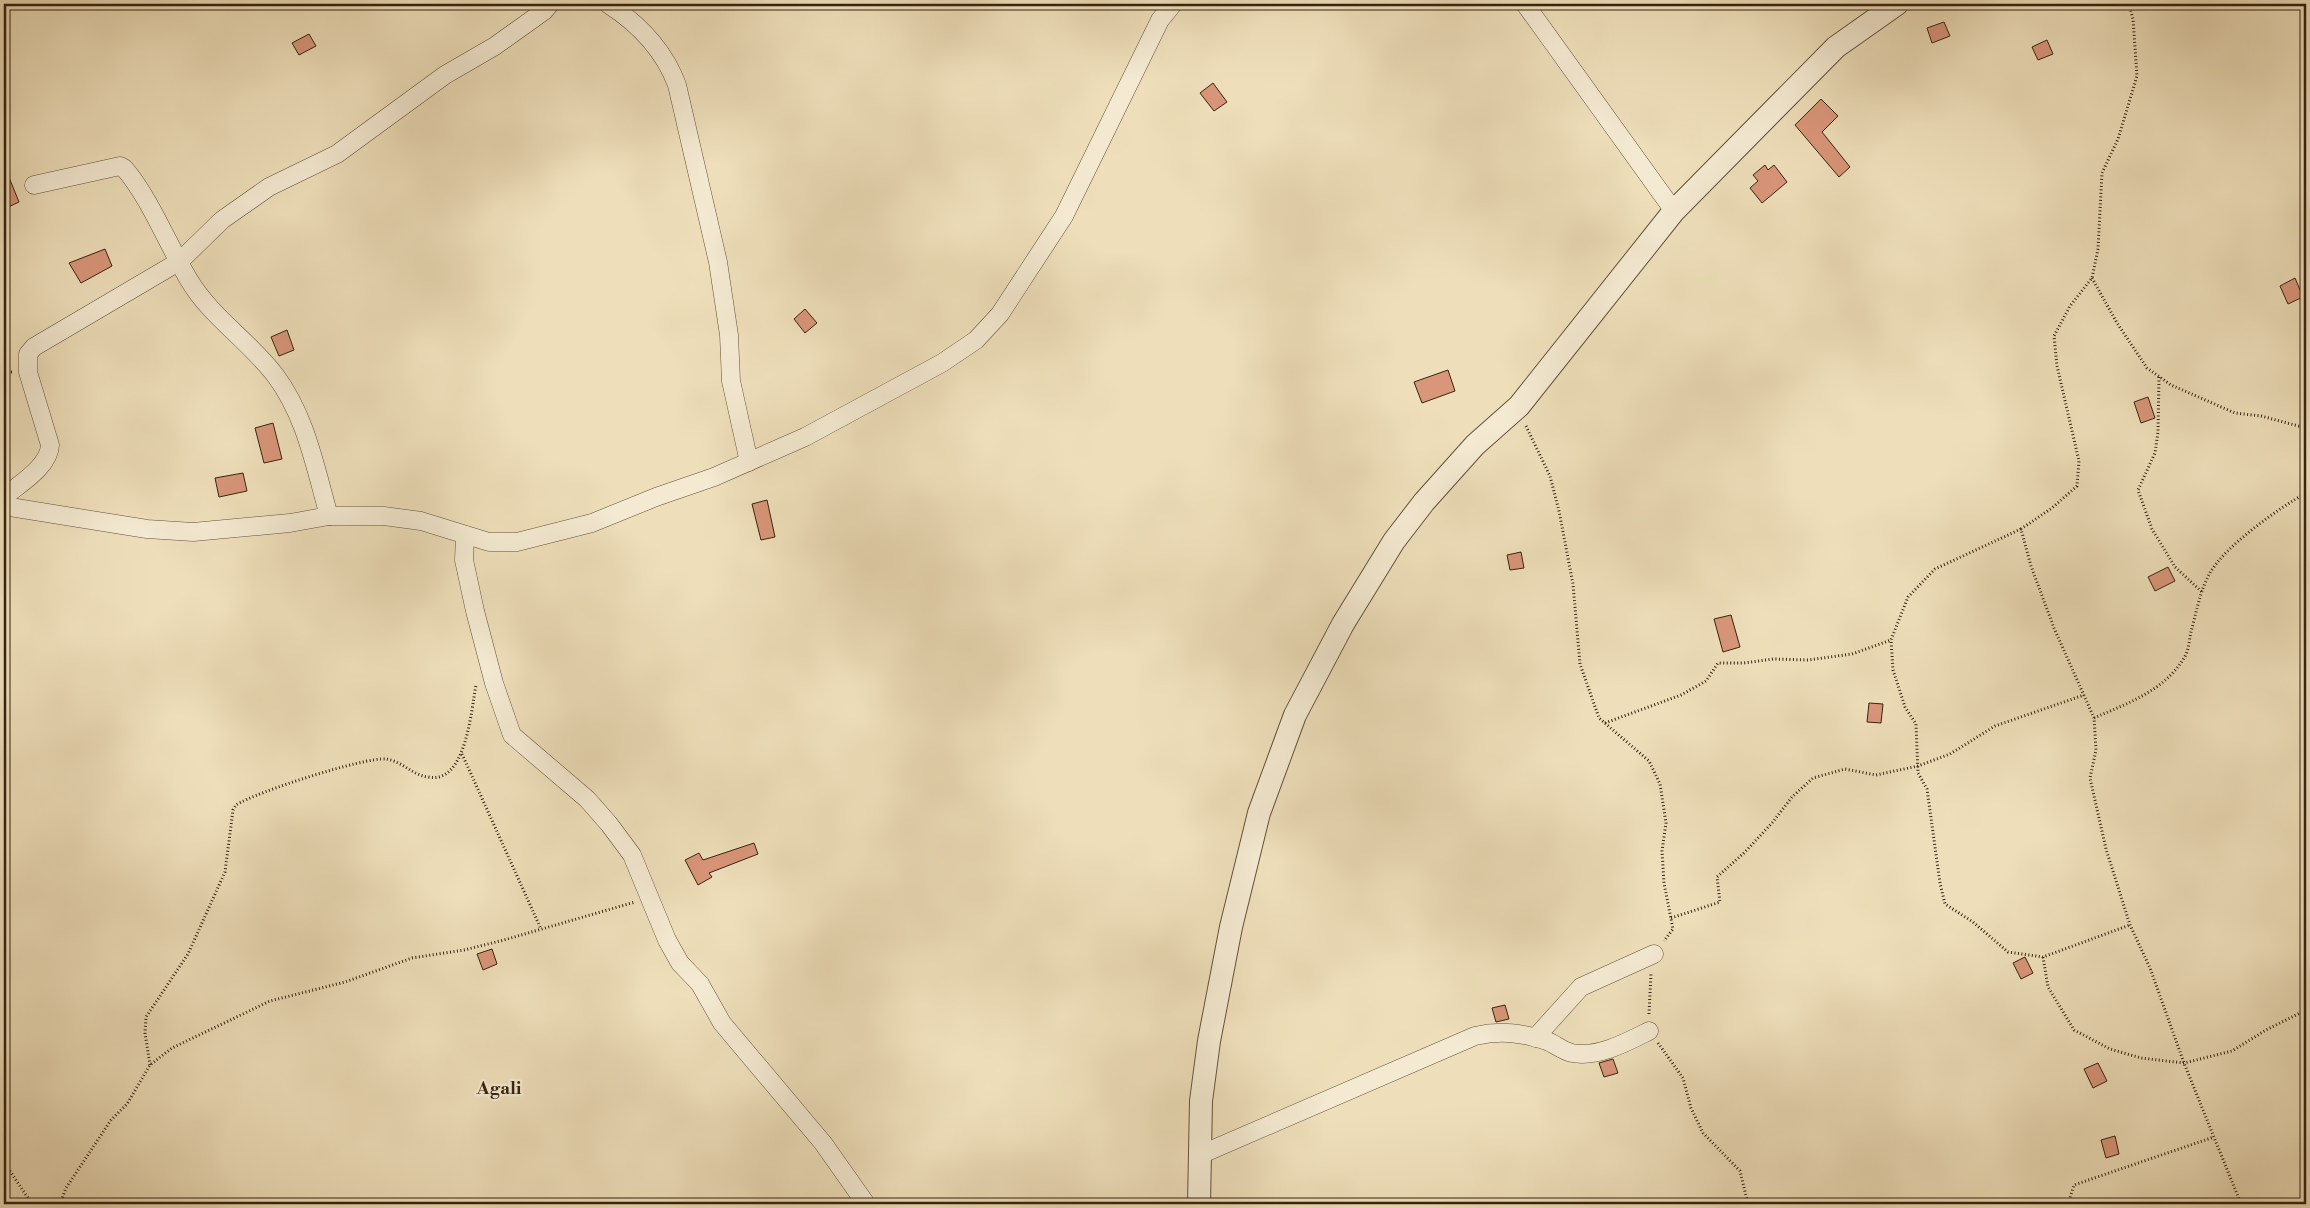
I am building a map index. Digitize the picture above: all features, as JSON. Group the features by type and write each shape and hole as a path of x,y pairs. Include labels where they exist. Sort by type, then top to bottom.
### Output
{"street":[{"path":"4,497 40,466 50,452 50,445 28,372 28,354 34,347 180,262 222,220 269,187 337,154 445,75 495,46 544,11 550,4"},
{"path":"608,4 629,19 659,50 670,67 677,85 718,262 729,335 731,381 749,462"},
{"path":"4,506 147,529 192,532 290,523 329,516 384,516 421,521 489,542 517,542 540,538 592,523 749,462 805,437 942,362 976,340 1000,314 1064,216 1151,36 1160,20 1173,4"},
{"path":"1525,4 1674,211"},
{"path":"1199,1204 1202,1154 1201,1101 1209,1042 1231,927 1259,813 1295,715 1343,624 1394,541 1424,502 1475,445 1520,406 1674,211 1836,47 1897,4"},
{"path":"34,185 120,166 124,168 189,280 221,321 274,374 292,401 302,421 329,516"},
{"path":"465,535 464,560 475,611 508,728 518,741 587,799 609,824 632,855 651,897 667,940 680,964 700,984 722,1023 823,1143 866,1204"},
{"path":"1535,1038 1581,986 1654,954"},
{"path":"1202,1154 1475,1036 1488,1033 1518,1032 1572,1053 1594,1052 1623,1044 1649,1030"}],"path":[{"path":"2129,4 2133,19 2137,76 2118,139 2102,173 2098,249 2092,278 2070,306 2054,336 2057,366 2079,461 2077,486 2052,508 2021,529 1935,569 1908,597 1891,640 1894,670 1905,707 1916,724 1918,773 1927,789 1945,904 1973,922 2008,952 2043,957 2130,925"},
{"path":"2092,278 2117,323 2147,368 2171,385 2235,412 2261,416 2306,428 2304,443 2306,447"},
{"path":"2159,377 2158,432 2155,453 2138,490 2152,529 2176,567 2203,592"},
{"path":"1520,406 1530,438 1550,476 1560,510 1573,584 1580,664 1599,718 1649,761 1660,784 1666,823 1662,851 1664,883 1673,929 1654,954 1648,1010 1649,1030 1683,1078 1691,1108 1703,1133 1740,1171 1748,1204"},
{"path":"2094,718 2141,698 2167,680 2185,656 2210,573 2238,542 2285,505 2306,493"},
{"path":"2021,529 2031,566 2054,628 2094,718 2096,750 2090,778 2106,849 2130,925 2150,968 2184,1063 2241,1204"},
{"path":"1605,723 1681,695 1706,681 1718,663 1773,659 1808,660 1852,654 1891,640"},
{"path":"150,1066 144,1033 146,1017 188,954 225,872 236,805 289,784 376,759 398,762 421,776 438,778 450,770 462,754 476,682"},
{"path":"1670,918 1720,902 1717,877 1744,852 1772,823 1792,797 1813,778 1845,769 1876,775 1918,766 1950,754 1995,726 2084,695"},
{"path":"462,754 541,929"},
{"path":"60,1204 66,1188 111,1120 127,1104 150,1066 172,1048 270,1001 345,982 412,958 464,950 651,897"},
{"path":"2043,957 2048,987 2074,1030 2110,1049 2141,1058 2184,1063 2232,1051 2266,1030 2306,1010"},
{"path":"2068,1204 2074,1185 2214,1137"},
{"path":"4,1162 32,1204"}],"building":[{"path":"1944,22 1950,36 1932,43 1927,28"},
{"path":"309,34 316,46 299,55 292,43"},
{"path":"2047,40 2053,54 2038,60 2032,47"},
{"path":"1213,83 1227,102 1214,111 1200,93"},
{"path":"1821,99 1838,116 1822,132 1850,167 1839,177 1795,125"},
{"path":"4,165 19,202 4,209"},
{"path":"1765,165 1768,170 1774,165 1787,182 1762,203 1750,188 1758,181 1753,175"},
{"path":"105,249 112,266 81,283 69,263"},
{"path":"2295,278 2303,297 2288,304 2280,286"},
{"path":"805,309 817,323 805,333 794,319"},
{"path":"287,330 294,350 279,356 271,337"},
{"path":"1448,370 1455,391 1422,403 1414,382"},
{"path":"2148,397 2155,418 2141,423 2134,402"},
{"path":"273,423 282,459 264,463 255,428"},
{"path":"243,473 247,491 219,497 215,478"},
{"path":"767,500 775,537 761,540 752,504"},
{"path":"1521,552 1524,568 1510,570 1507,555"},
{"path":"2168,567 2175,581 2155,591 2148,577"},
{"path":"1731,615 1740,647 1723,652 1714,619"},
{"path":"1869,703 1883,704 1881,723 1867,722"},
{"path":"754,843 758,854 709,873 712,877 698,885 685,860 699,853 703,860"},
{"path":"492,949 497,964 483,970 477,954"},
{"path":"2025,957 2033,973 2021,979 2013,963"},
{"path":"1505,1005 1509,1019 1496,1022 1492,1008"},
{"path":"1613,1059 1618,1073 1604,1077 1599,1063"},
{"path":"2098,1063 2107,1081 2093,1088 2084,1069"},
{"path":"2115,1136 2119,1154 2106,1158 2101,1140"}],"district":[{"name":"Agali","path":"499,1088"}]}
